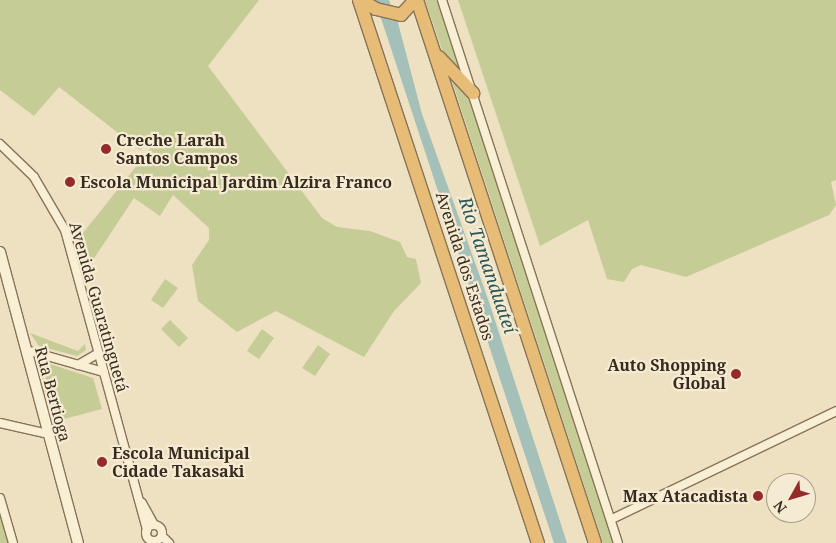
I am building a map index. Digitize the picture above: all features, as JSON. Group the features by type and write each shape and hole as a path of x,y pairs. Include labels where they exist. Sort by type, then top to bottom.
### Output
{"highway":[{"path":"364,2 401,14 416,0 436,54 595,543"},
{"name":"Avenida dos Estados","path":"364,2 538,543"},
{"path":"436,54 473,93"}],"street":[{"path":"442,0 614,518 618,543"},
{"name":"Avenida Guaratinguetá","path":"0,144 34,177 58,215 99,353 151,542"},
{"name":"Rua Bertioga","path":"0,252 78,543"},
{"path":"26,350 104,372"},
{"path":"78,365 99,353"},
{"path":"614,518 836,411"},
{"path":"0,423 48,434"},
{"name":"Avenida Guaratinguetá","path":"138,497 154,525 162,530 162,536"},
{"path":"0,498 13,543"},
{"path":"147,530 154,525"},
{"path":"151,542 162,536 169,543"}],"green space":[{"path":"0,0 259,0 208,66 322,218 337,227 370,231 400,242 407,257 416,259 421,283 394,311 364,357 276,311 237,332 198,301 192,265 209,240 209,228 173,195 160,216 134,198 87,269 79,238 150,149 145,145 140,150 59,87 34,116 0,90"},
{"path":"425,0 437,0 460,72 442,50"},
{"path":"458,0 836,0 836,180 831,182 836,205 829,215 686,277 641,265 632,269 624,282 607,279 588,220 540,246"},
{"path":"450,75 471,101 614,543 603,543"},
{"path":"165,279 178,288 163,308 151,300"},
{"path":"170,320 188,338 179,347 161,329"},
{"path":"262,329 274,338 259,359 247,351"},
{"path":"30,333 78,351 85,344 86,350 77,356 39,346"},
{"path":"318,345 330,354 315,376 302,368"},
{"path":"47,363 93,378 102,409 53,422 40,372"},
{"path":"0,510 9,543 0,543"}],"water":[{"path":"375,0 389,0 398,23 422,114 489,302 567,543 554,543"}],"place":[{"name":"Creche Larah Santos Campos","path":"106,149"},
{"name":"Escola Municipal Jardim Alzira Franco","path":"70,182"},
{"name":"Auto Shopping Global","path":"736,374"},
{"name":"Escola Municipal Cidade Takasaki","path":"102,462"},
{"name":"Max Atacadista","path":"758,496"}],"water label":[{"name":"Rio Tamanduateí","path":"488,265"}]}
